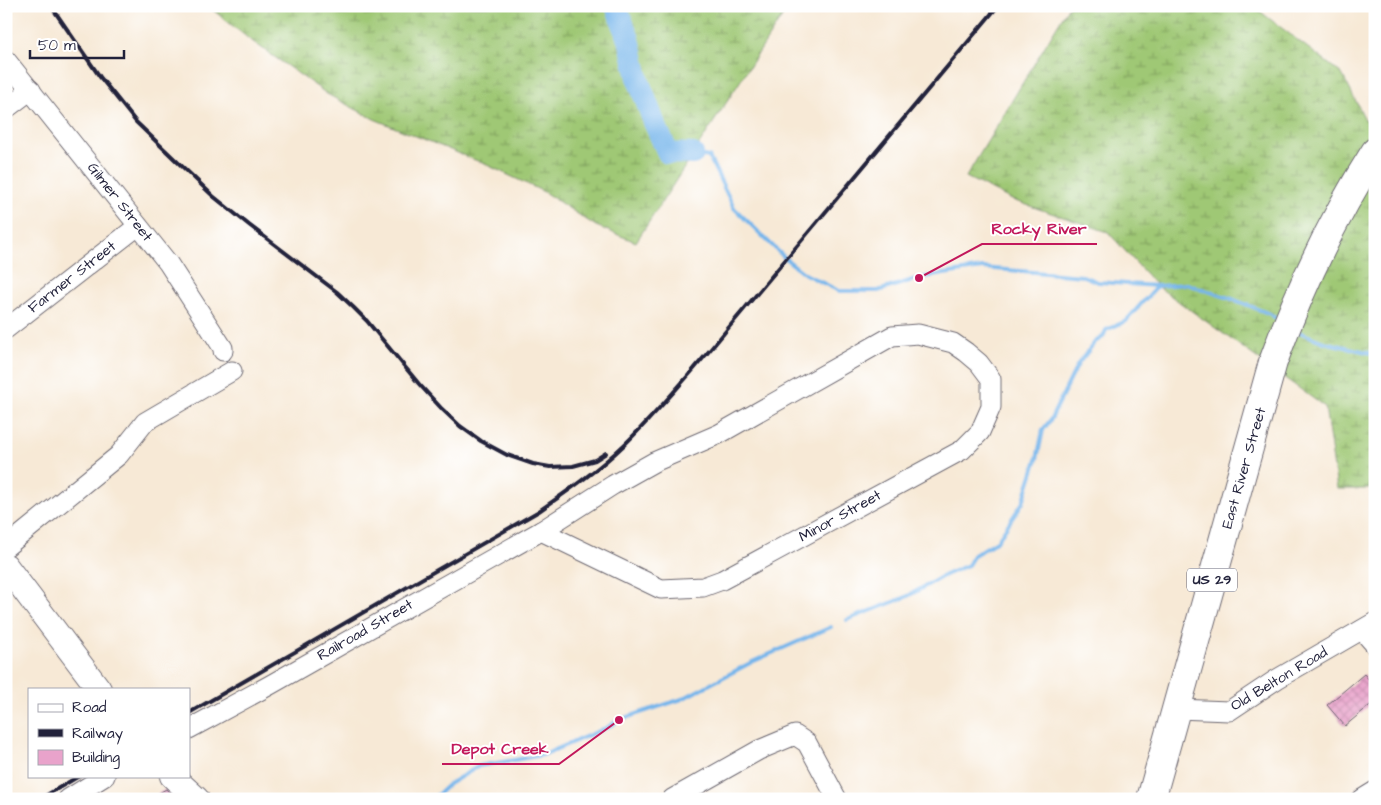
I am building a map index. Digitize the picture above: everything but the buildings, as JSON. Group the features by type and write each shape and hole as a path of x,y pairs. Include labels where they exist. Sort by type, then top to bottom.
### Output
{"highway":[{"name":"East River Street","path":"1151,799 1274,362 1291,315 1319,251 1342,207 1375,152"}],"main road":[{"path":"6,566 98,688"},
{"path":"174,778 197,799"}],"street":[{"name":"Gilmer Street","path":"6,60 168,263 223,348 223,351"},
{"path":"6,109 31,90"},
{"name":"Farmer Street","path":"6,328 138,226"},
{"name":"Minor Street","path":"918,334 953,344 979,363 991,379 991,406 980,432 962,450 722,580 703,586 661,589 541,531 613,485 654,462 719,434 768,408 892,336 918,334"},
{"path":"6,547 119,455 145,422 232,371"},
{"name":"Railroad Street","path":"190,728 541,531"},
{"path":"1368,626 1375,645"},
{"name":"Old Belton Road","path":"1177,709 1229,711 1277,679 1368,626"},
{"path":"672,799 759,750 795,735 807,743 837,799"},
{"path":"68,799 102,778"},
{"path":"1362,799 1375,791"}],"green space":[{"path":"208,6 789,6 636,242 596,226 544,192 485,164 374,119 327,94 249,39"},
{"path":"1069,6 1253,6 1342,74 1375,139 1375,489 1337,489 1325,407 1157,286 1108,232 1012,200 966,177"}],"waterway":[{"path":"616,6 629,39 639,82 668,153 693,154"},
{"path":"693,154 709,157 734,208 786,259 805,274 839,291 878,291 919,278 982,268 1083,276 1098,282 1157,286 1187,284 1235,300 1270,314 1278,320"},
{"path":"847,620 906,597 945,575 968,565 974,555 997,541 1023,502 1037,459 1043,430 1051,419 1078,364 1095,342 1103,337 1106,330 1126,321 1157,286"},
{"path":"1294,330 1324,342 1375,354"},
{"path":"433,799 449,784 479,766 543,755 608,727 619,720 682,699 752,662 831,627"}],"railway":[{"path":"51,6 100,77 136,122 213,196 337,292 367,321 419,384 460,426 481,441 507,455 533,464 550,467 573,466 595,460 606,453"},
{"path":"190,712 539,511 604,463 633,436 694,369 998,6"},
{"path":"40,799 76,778"}],"place":[{"name":"Rocky River","path":"919,278"},
{"name":"Depot Creek","path":"619,720"}]}
